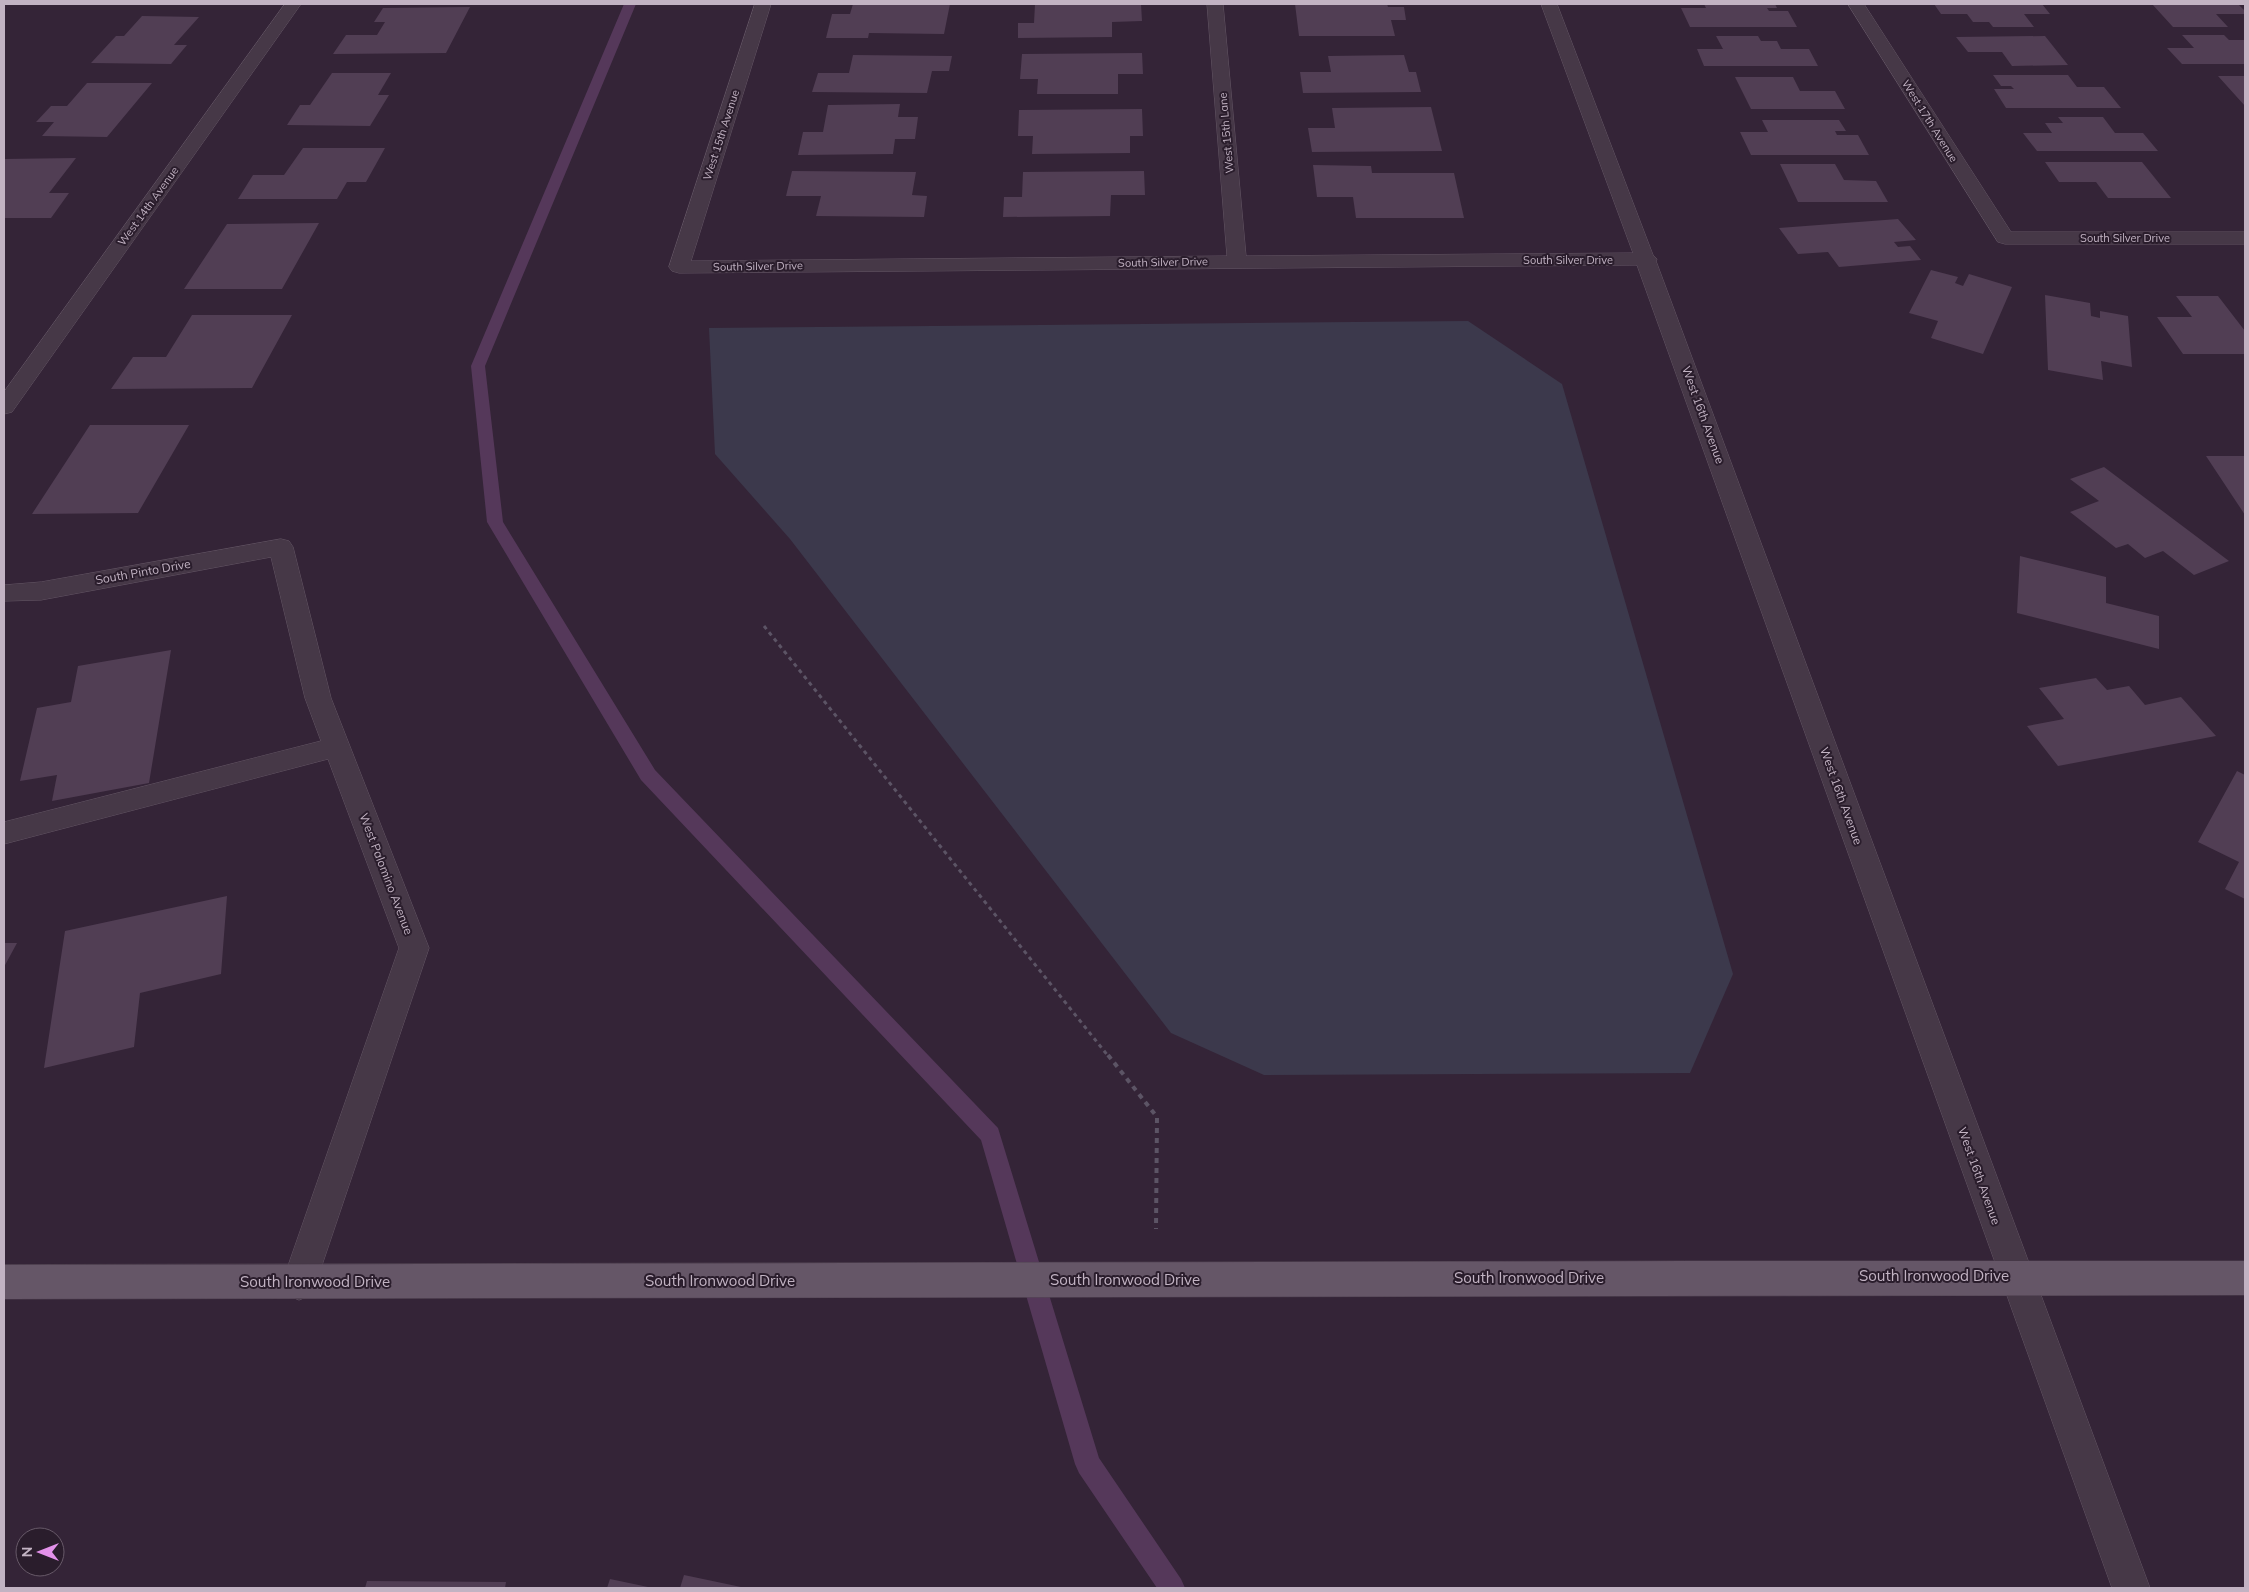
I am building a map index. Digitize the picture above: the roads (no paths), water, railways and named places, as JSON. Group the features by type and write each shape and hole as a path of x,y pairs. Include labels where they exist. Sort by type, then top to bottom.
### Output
{"main road":[{"name":"South Ironwood Drive","path":"4,1282 300,1283 2016,1276 2245,1278"}],"street":[{"name":"West 14th Avenue","path":"4,407 293,4"},
{"name":"West 15th Avenue","path":"679,267 762,4"},
{"name":"West 15th Lane","path":"1215,4 1237,262"},
{"name":"West 16th Avenue","path":"1549,4 1647,260 2131,1588"},
{"name":"West 17th Avenue","path":"1856,4 2005,238"},
{"name":"South Silver Drive","path":"2005,238 2245,238"},
{"name":"South Silver Drive","path":"679,267 1647,260"},
{"name":"South Pinto Drive","path":"4,593 41,591 281,547"},
{"name":"West Palomino Avenue","path":"281,547 318,698 414,948 300,1283"},
{"path":"4,833 337,747"}],"waterway":[{"path":"630,4 478,366 495,522 648,775 990,1135 1088,1464 1172,1588"}]}
